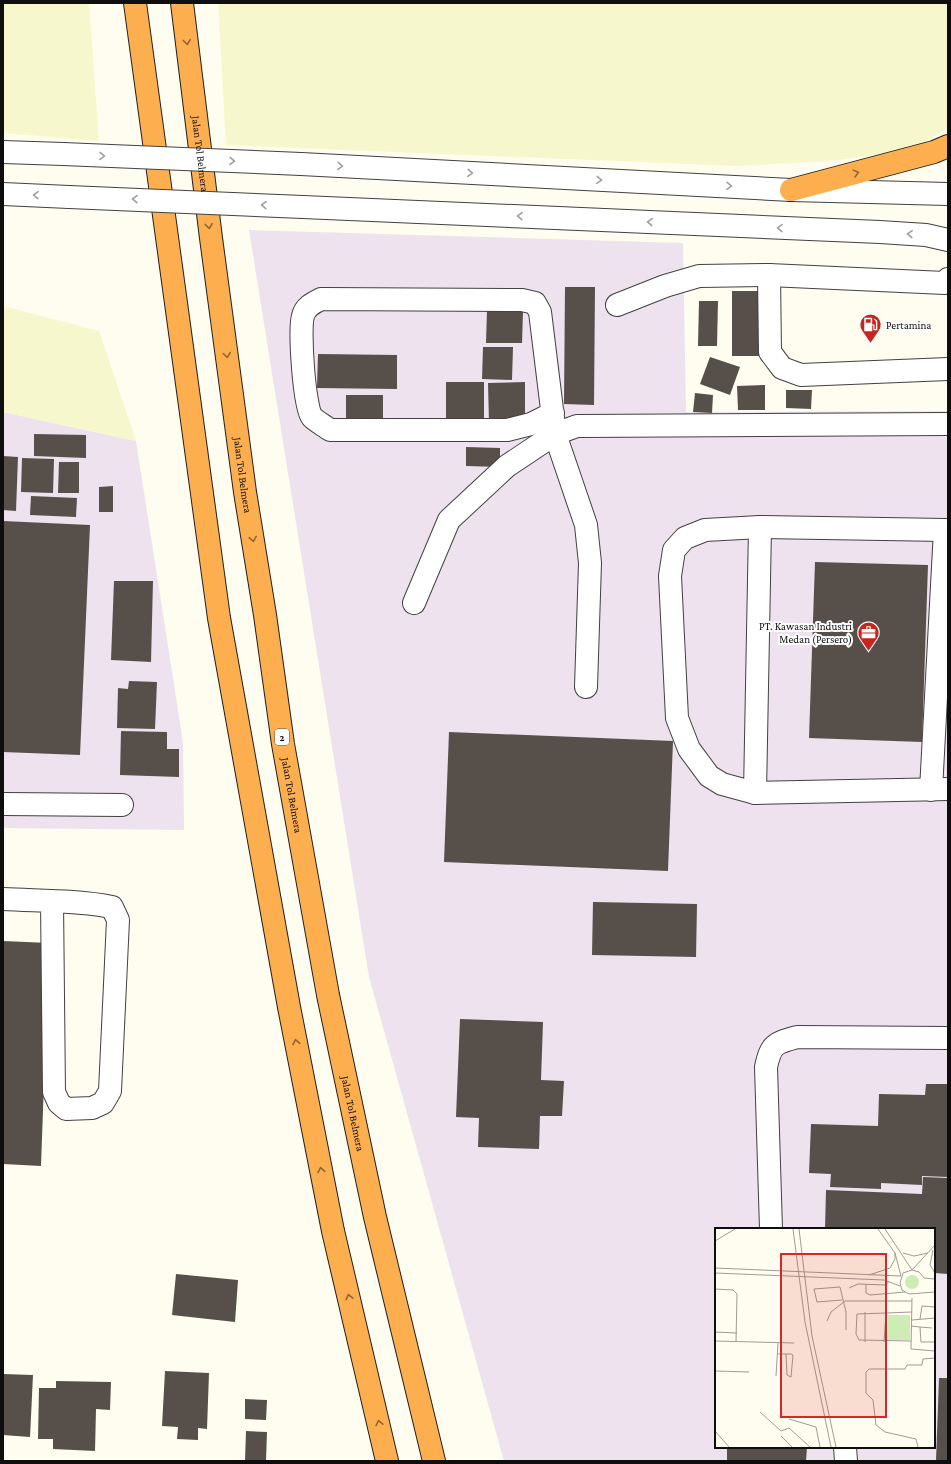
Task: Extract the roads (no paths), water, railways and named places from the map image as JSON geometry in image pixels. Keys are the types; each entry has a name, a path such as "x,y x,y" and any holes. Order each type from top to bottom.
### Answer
{"highway":[{"path":"135,3 219,618 289,1007 330,1216 388,1461"},
{"name":"Jalan Tol Belmera","path":"182,3 244,484 265,615 283,744 335,1026 376,1217 434,1461"},
{"path":"791,190 934,152 948,146"}],"street":[{"path":"3,152 301,164 791,190 948,194"},
{"path":"3,194 880,232 926,235 948,240"},
{"path":"617,305 665,286 699,276 769,275 945,283 948,279"},
{"path":"769,275 770,352 782,368 801,374 948,370"},
{"path":"586,687 590,563 586,526 554,424 540,312 535,303 522,300 320,299 309,305 303,315 301,329 306,399 312,416 330,430 507,430 532,424 554,424 577,426 948,424"},
{"path":"414,603 449,520 554,424"},
{"path":"755,793 760,527"},
{"path":"760,527 946,530 940,790 755,793 722,784 709,776 689,749 677,718 670,576 674,550 685,538 705,530 760,527"},
{"path":"3,804 122,804"},
{"path":"3,899 52,901 95,903 112,907 118,920 110,1091 103,1103 92,1108 66,1109 59,1103 54,1092 52,901"},
{"path":"771,1228 766,1067 770,1050 781,1041 797,1037 948,1038"},
{"path":"845,1448 846,1461"}],"place":[{"name":"Pertamina","path":"870,344"},
{"name":"PT. Kawasan Industri Medan (Persero)","path":"868,652"}]}
